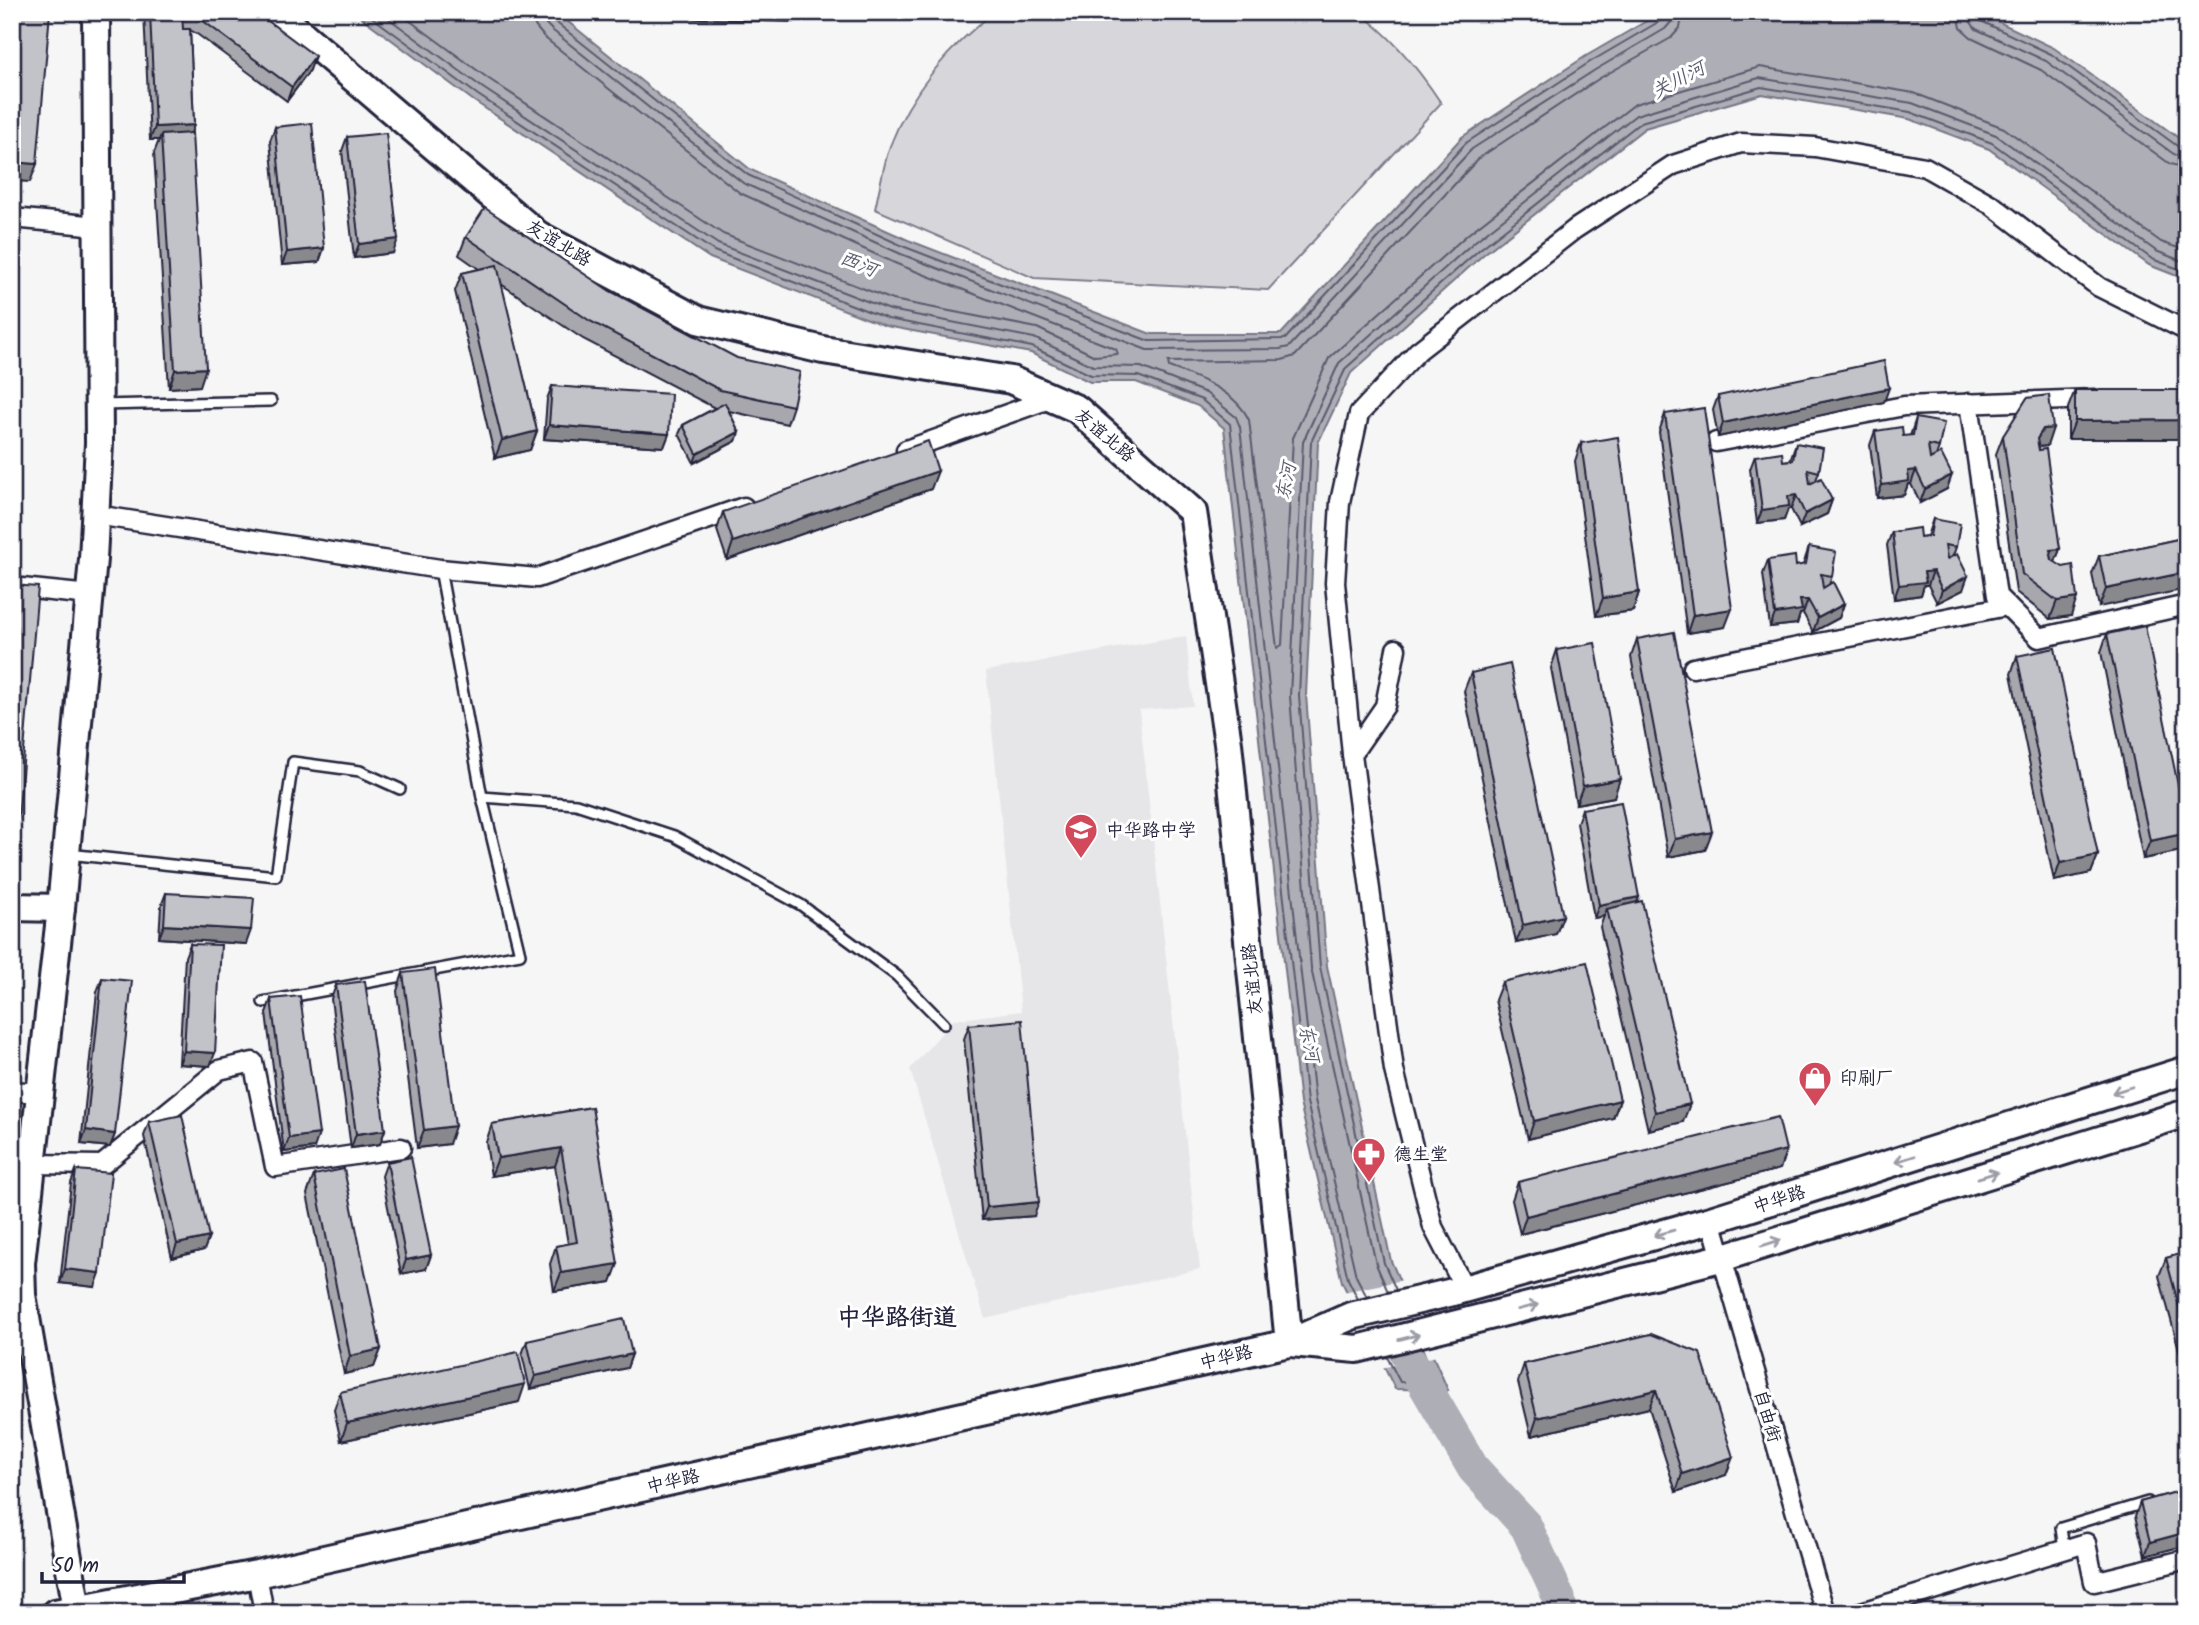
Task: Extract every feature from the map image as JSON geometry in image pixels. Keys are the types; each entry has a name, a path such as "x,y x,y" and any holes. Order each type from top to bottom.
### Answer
{"street":[{"path":"66,1611 22,1295 21,1263 61,908 96,515 99,405 96,12"},
{"name":"友谊北路","path":"276,12 538,234 698,320 823,349 1011,380 1077,409 1193,512 1228,743 1289,1343"},
{"path":"1459,1291 1433,1227 1394,1070 1352,754 1335,583 1340,502 1359,414 1418,351 1575,229 1673,165 1741,143 1815,147 1926,167 1992,205 2099,287 2187,331"},
{"path":"12,218 98,226"},
{"path":"884,457 1052,398"},
{"path":"1716,442 1904,406 2105,398"},
{"path":"1969,403 1997,596 2039,638 2187,605"},
{"path":"96,515 440,569 537,578 755,503"},
{"path":"12,587 90,595"},
{"path":"1693,668 2007,606"},
{"path":"1352,754 1385,706 1396,649"},
{"path":"12,907 61,908"},
{"path":"32,1164 102,1165 219,1070 253,1062 275,1167 401,1148"},
{"name":"中华路","path":"66,1611 257,1574 1289,1343 1351,1316 1459,1291 1712,1220 2187,1070"},
{"path":"12,1091 40,1093"},
{"name":"中华路","path":"1289,1343 1357,1349 1721,1258 2187,1114"},
{"name":"自由街","path":"1712,1220 1825,1613"},
{"path":"1858,1613 2085,1543 2094,1582 2187,1559"},
{"path":"257,1574 264,1613"}],"lane":[{"path":"99,405 271,401"},
{"path":"263,1002 520,954 482,797 440,569"},
{"path":"66,854 276,876 292,762 360,771 400,789"},
{"path":"482,797 576,804 674,836 801,905 897,976 944,1024"},
{"path":"2064,1549 2060,1528 2161,1498"}],"shaded area":[{"path":"995,12 1358,12 1404,53 1441,103 1268,290 1034,278 875,209 890,146 909,107 947,55"},
{"name":"中华路中学","path":"1186,636 1193,706 1139,710 1200,1269 985,1319 910,1069 953,1020 1021,1011 986,671"}],"water":[{"path":"354,12 556,12 751,170 908,240 1151,334 1281,334 1462,137 1586,56 1662,12 1978,12 2054,48 2187,144 2187,280 2149,265 1989,149 1909,119 1762,94 1645,128 1484,254 1351,373 1318,443 1306,695 1327,966 1391,1261 1448,1390 1395,1389 1342,1282 1300,1103 1224,428 1198,406 1136,382 1090,382 1031,353 886,326 710,258 474,101"}],"pier":[{"path":"1403,1280 1437,1356 1381,1368 1343,1292"}],"building":[{"path":"12,12 50,12 37,164 12,162"},
{"path":"150,12 182,12 183,29 190,29 194,125 155,127"},
{"path":"188,12 256,12 315,56 292,87"},
{"path":"312,123 324,248 287,252 275,127"},
{"path":"192,133 206,368 175,370 161,135"},
{"path":"386,133 398,239 359,244 347,137"},
{"path":"485,208 610,291 737,358 800,372 793,406 720,390 590,321 466,237"},
{"path":"497,265 537,431 502,440 462,273"},
{"path":"1884,361 1889,388 1723,423 1718,396"},
{"path":"552,386 671,394 669,434 549,425"},
{"path":"2075,390 2187,390 2187,420 2075,421"},
{"path":"2049,395 2053,428 2043,429 2037,439 2039,450 2046,449 2060,549 2050,550 2052,560 2063,567 2073,565 2077,598 2057,601 2022,574 2003,436 2027,398"},
{"path":"725,403 739,432 697,454 683,425"},
{"path":"1704,408 1732,609 1693,615 1665,414"},
{"path":"1916,418 1944,423 1939,447 1928,445 1930,459 1941,453 1952,475 1925,489 1916,470 1908,471 1909,481 1882,485 1875,431 1902,427 1903,436 1913,435"},
{"path":"1618,437 1639,592 1603,598 1581,443"},
{"path":"928,441 938,471 733,542 723,512"},
{"path":"1796,443 1823,448 1819,472 1808,469 1810,484 1821,478 1832,500 1805,514 1796,495 1788,496 1789,506 1762,510 1755,456 1782,452 1783,461 1793,460"},
{"path":"1933,519 1960,524 1956,547 1945,545 1947,559 1957,554 1968,576 1942,590 1933,571 1924,572 1926,582 1899,585 1892,532 1919,528 1920,537 1930,536"},
{"path":"2187,537 2187,572 2106,589 2099,556"},
{"path":"1809,547 1836,552 1832,576 1821,574 1823,588 1833,582 1844,604 1818,618 1808,600 1800,600 1802,610 1775,614 1768,560 1795,556 1796,566 1806,564"},
{"path":"12,585 38,587 14,868 12,868"},
{"path":"2145,626 2187,829 2187,833 2150,841 2107,634"},
{"path":"1674,632 1712,832 1675,839 1637,639"},
{"path":"1595,643 1620,779 1583,786 1557,650"},
{"path":"2055,648 2098,855 2060,863 2017,656"},
{"path":"1510,664 1563,916 1523,925 1471,673"},
{"path":"1621,802 1639,897 1599,905 1582,809"},
{"path":"166,893 254,898 251,930 164,925"},
{"path":"1642,901 1690,1104 1655,1112 1607,909"},
{"path":"190,944 221,945 215,1053 184,1051"},
{"path":"1587,962 1620,1100 1534,1121 1502,982"},
{"path":"435,969 455,1126 424,1130 403,973"},
{"path":"102,978 132,981 115,1134 86,1130"},
{"path":"365,981 385,1130 356,1134 336,985"},
{"path":"300,996 319,1134 289,1138 271,999"},
{"path":"1022,1020 1039,1202 987,1207 969,1025"},
{"path":"592,1107 618,1264 561,1273 556,1246 577,1242 561,1148 498,1158 492,1124"},
{"path":"182,1115 209,1237 177,1244 149,1122"},
{"path":"1778,1117 1786,1150 1526,1216 1518,1182"},
{"path":"411,1157 431,1255 406,1260 387,1162"},
{"path":"344,1169 381,1349 350,1356 314,1175"},
{"path":"76,1170 111,1173 100,1273 65,1269"},
{"path":"2187,1252 2187,1336 2166,1258"},
{"path":"624,1319 632,1354 535,1376 527,1341"},
{"path":"1651,1334 1700,1353 1733,1457 1682,1474 1656,1390 1537,1418 1524,1364"},
{"path":"518,1352 525,1384 347,1423 340,1392"},
{"path":"2187,1489 2187,1532 2150,1542 2140,1502"}],"waterway":[{"name":"东河","path":"1404,1350 1473,1468 1526,1526 1559,1598 1561,1613"}],"place":[{"name":"中华路中学","path":"1081,860"},
{"name":"印刷厂","path":"1815,1108"},
{"name":"德生堂","path":"1369,1184"}],"district":[{"name":"中华路街道","path":"897,1317"}],"water label":[{"name":"关川河","path":"1678,79"},
{"name":"西河","path":"859,263"}]}
